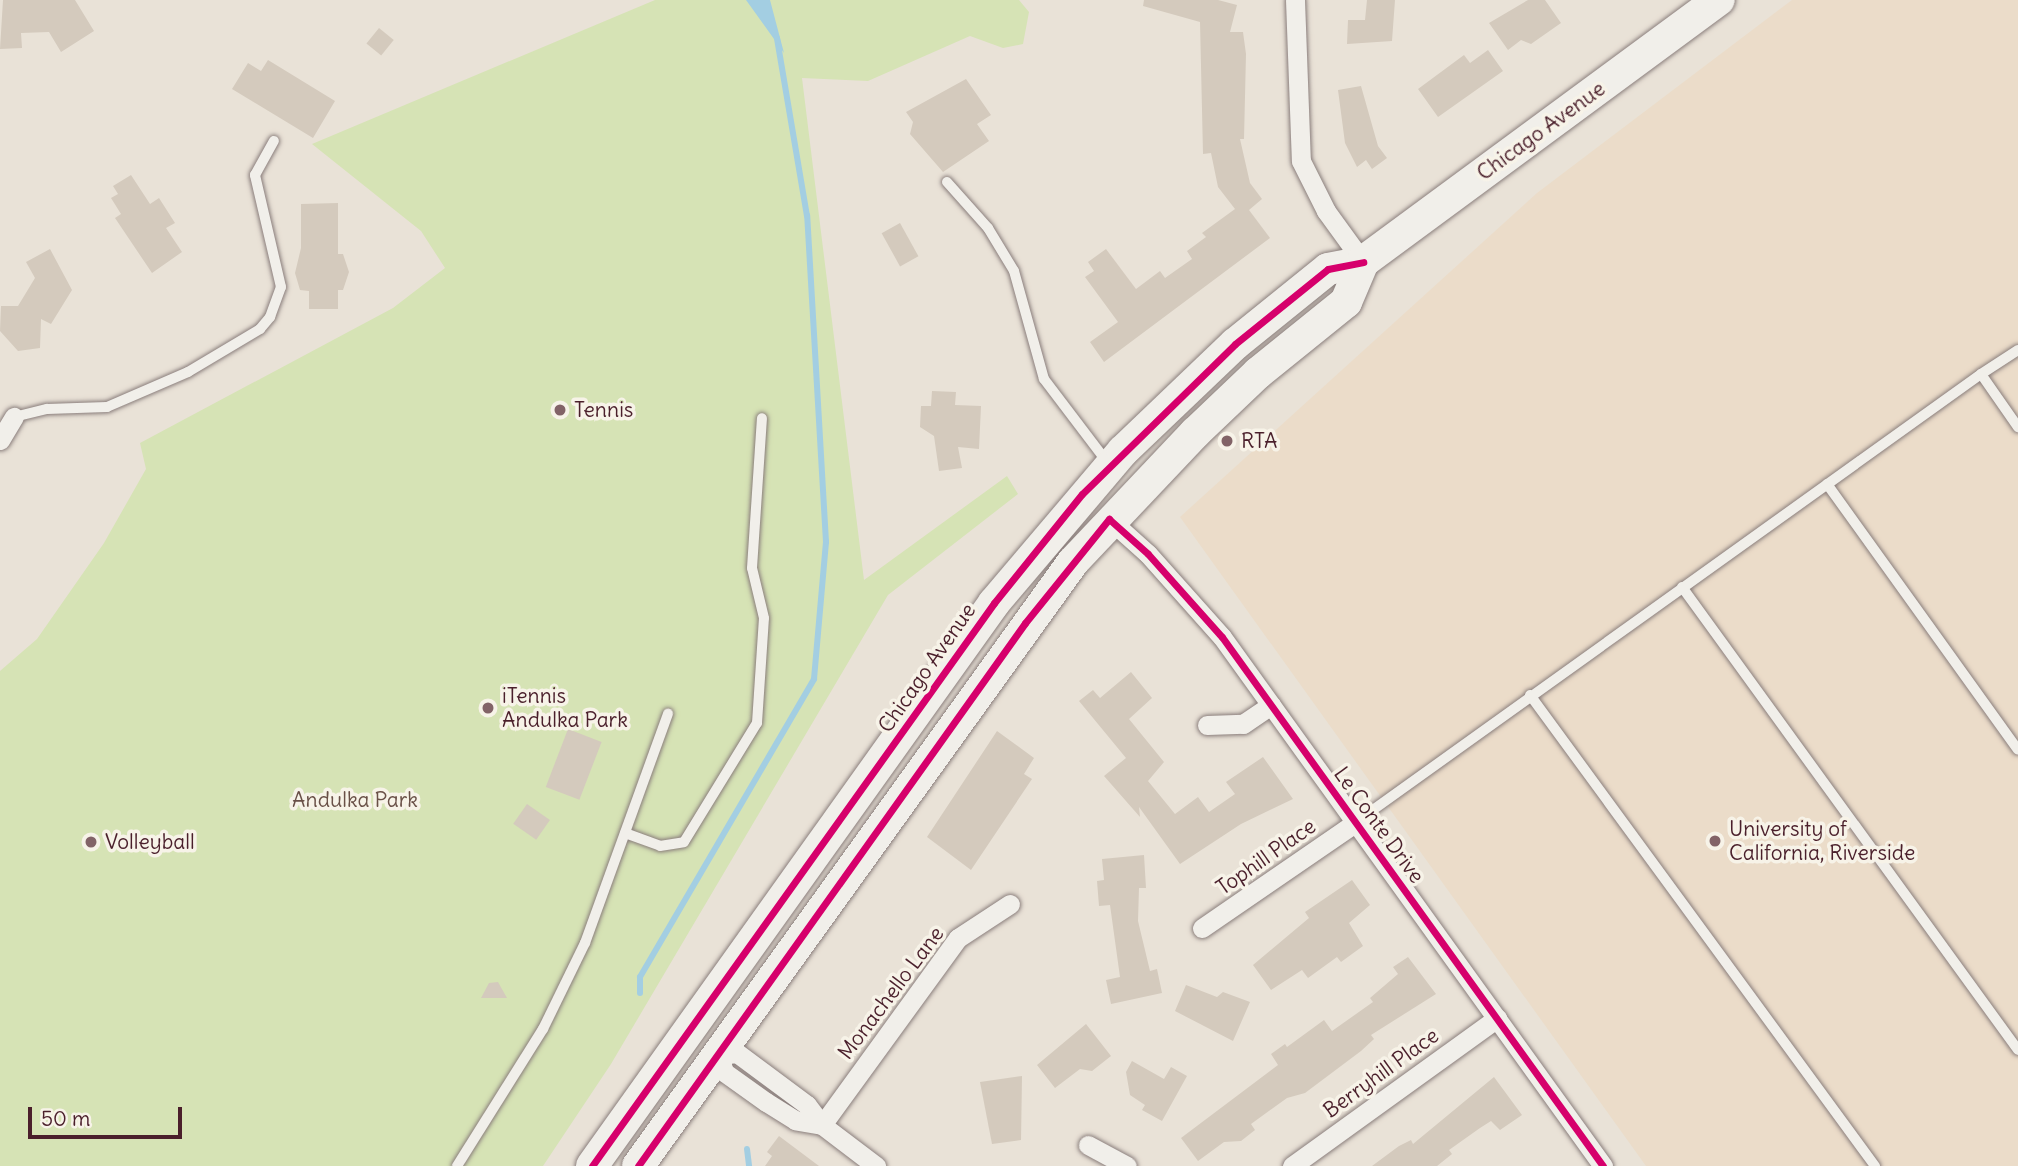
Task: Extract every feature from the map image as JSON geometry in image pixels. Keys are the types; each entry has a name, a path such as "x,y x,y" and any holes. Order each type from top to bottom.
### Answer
{"main road":[{"name":"Chicago Avenue","path":"592,1166 1043,539 1110,465 1195,382 1328,269 1363,262 1719,0"},
{"path":"638,1166 1025,623 1109,519 1258,373 1346,302 1363,262"},
{"path":"1109,519 1104,502 1111,485 1192,403 1195,382"},
{"path":"1043,539 1109,519"}],"street":[{"path":"1295,0 1301,161 1326,211 1363,262"},
{"path":"0,440 14,417"},
{"name":"Le Conte Drive","path":"1109,519 1186,594 1271,705 1603,1166"},
{"path":"1207,725 1243,724 1271,705"},
{"name":"Tophill Place","path":"1202,929 1356,822"},
{"name":"Monachello Lane","path":"822,1125 958,938 1010,904"},
{"name":"Berryhill Place","path":"1292,1166 1497,1018"},
{"path":"719,1055 724,1072 766,1102 795,1120 822,1125 876,1166"},
{"path":"1088,1145 1127,1166"}],"lane":[{"path":"14,417 47,409 107,407 188,372 260,329 270,317 281,286 255,175 274,141"},
{"path":"947,182 988,228 1014,271 1044,379 1110,465"},
{"path":"1356,822 1530,695 2018,350"},
{"path":"1981,374 2018,427"},
{"path":"625,833 660,846 684,842 757,723 764,618 752,568 762,418"},
{"path":"1827,484 2018,750"},
{"path":"1682,587 2018,1050"},
{"path":"1530,695 1875,1166"},
{"path":"457,1166 543,1029 585,943 668,714"}],"shaded area":[{"name":"University of California, Riverside","path":"1792,0 2018,0 2018,1166 1646,1166 1180,517 1537,193"}],"green space":[{"name":"Andulka Park","path":"655,0 1019,0 1029,12 1023,44 1003,48 970,36 868,81 802,78 864,580 1007,476 1018,494 888,595 611,1064 543,1166 0,1166 0,671 37,639 104,543 146,469 140,443 393,308 445,268 421,231 312,144"}],"water":[{"path":"746,0 770,0 784,53 764,25"}],"building":[{"path":"3,0 75,0 94,31 61,52 49,32 21,33 22,48 0,49"},
{"path":"1144,0 1218,0 1237,5 1230,32 1243,32 1246,54 1244,139 1240,139 1250,183 1262,199 1249,210 1270,238 1104,362 1090,342 1118,322 1085,277 1094,271 1088,262 1106,249 1136,289 1160,271 1165,278 1192,259 1187,251 1206,237 1202,233 1235,209 1218,187 1211,153 1203,154 1200,22 1143,6"},
{"path":"1367,0 1395,0 1392,41 1347,44 1348,20 1365,20"},
{"path":"1528,0 1545,0 1561,23 1531,44 1521,40 1508,50 1489,23"},
{"path":"379,28 394,40 381,56 366,44"},
{"path":"1488,50 1503,71 1438,117 1418,89 1464,55 1470,63"},
{"path":"268,60 335,101 313,138 232,89 248,63 261,71"},
{"path":"966,79 991,115 977,124 989,141 943,172 910,134 913,122 906,112"},
{"path":"1361,86 1378,146 1387,158 1372,169 1366,160 1357,167 1345,143 1338,90"},
{"path":"131,175 150,204 159,198 175,223 166,228 182,252 152,273 115,218 121,214 111,198 118,194 113,186"},
{"path":"338,203 338,254 343,254 349,272 343,290 338,290 338,309 309,309 309,291 300,290 295,273 301,248 301,204"},
{"path":"900,223 918,256 900,266 882,233"},
{"path":"50,249 72,290 51,324 41,319 40,348 18,351 0,331 1,306 18,306 35,278 26,262"},
{"path":"932,391 956,392 955,405 981,406 979,449 958,447 962,468 939,471 934,436 920,427 921,406 931,406"},
{"path":"1131,672 1152,698 1129,719 1164,762 1148,781 1175,814 1198,797 1209,812 1235,794 1226,782 1263,757 1293,799 1241,824 1180,864 1139,807 1140,817 1104,776 1126,758 1079,701 1093,690 1100,698"},
{"path":"568,729 602,742 579,800 546,787"},
{"path":"997,731 1034,758 1024,774 1032,779 971,870 927,837"},
{"path":"527,804 550,820 536,840 513,824"},
{"path":"1144,855 1146,888 1139,888 1138,921 1150,971 1157,969 1162,993 1111,1004 1106,980 1120,977 1110,905 1099,906 1097,881 1104,880 1102,859"},
{"path":"1352,880 1370,905 1349,923 1363,946 1341,962 1337,957 1308,978 1302,970 1271,990 1253,965 1309,918 1305,912"},
{"path":"1408,957 1436,994 1371,1035 1374,1039 1361,1051 1305,1093 1287,1098 1251,1124 1255,1130 1241,1141 1224,1142 1198,1161 1181,1138 1278,1065 1271,1054 1285,1044 1287,1047 1324,1020 1332,1031 1373,1002 1370,998 1398,974 1393,967"},
{"path":"498,982 507,998 481,998 489,983"},
{"path":"1186,985 1217,997 1223,992 1250,1002 1233,1041 1175,1011"},
{"path":"1086,1024 1111,1056 1092,1071 1080,1069 1055,1088 1037,1065"},
{"path":"1132,1061 1164,1079 1171,1067 1187,1076 1162,1121 1142,1110 1145,1105 1130,1095 1126,1072"},
{"path":"1022,1076 1021,1140 992,1144 980,1082"},
{"path":"1494,1077 1522,1115 1500,1130 1491,1121 1449,1150 1452,1154 1437,1166 1372,1166 1399,1146 1411,1140 1413,1144"},
{"path":"779,1136 819,1166 765,1166 772,1156 767,1152"}],"waterway":[{"path":"640,993 640,977 814,679 826,542 807,216 777,38"},
{"path":"747,1149 749,1166"}],"cycle path":[{"path":"592,1166 994,603 1082,494 1235,344 1328,269 1363,262"},
{"path":"638,1166 1025,623 1109,519 1148,554 1222,637 1603,1166"}],"place":[{"name":"Tennis","path":"560,410"},
{"name":"RTA","path":"1227,441"},
{"name":"iTennis Andulka Park","path":"488,708"},
{"name":"University of California, Riverside","path":"1715,841"},
{"name":"Volleyball","path":"91,842"}]}
